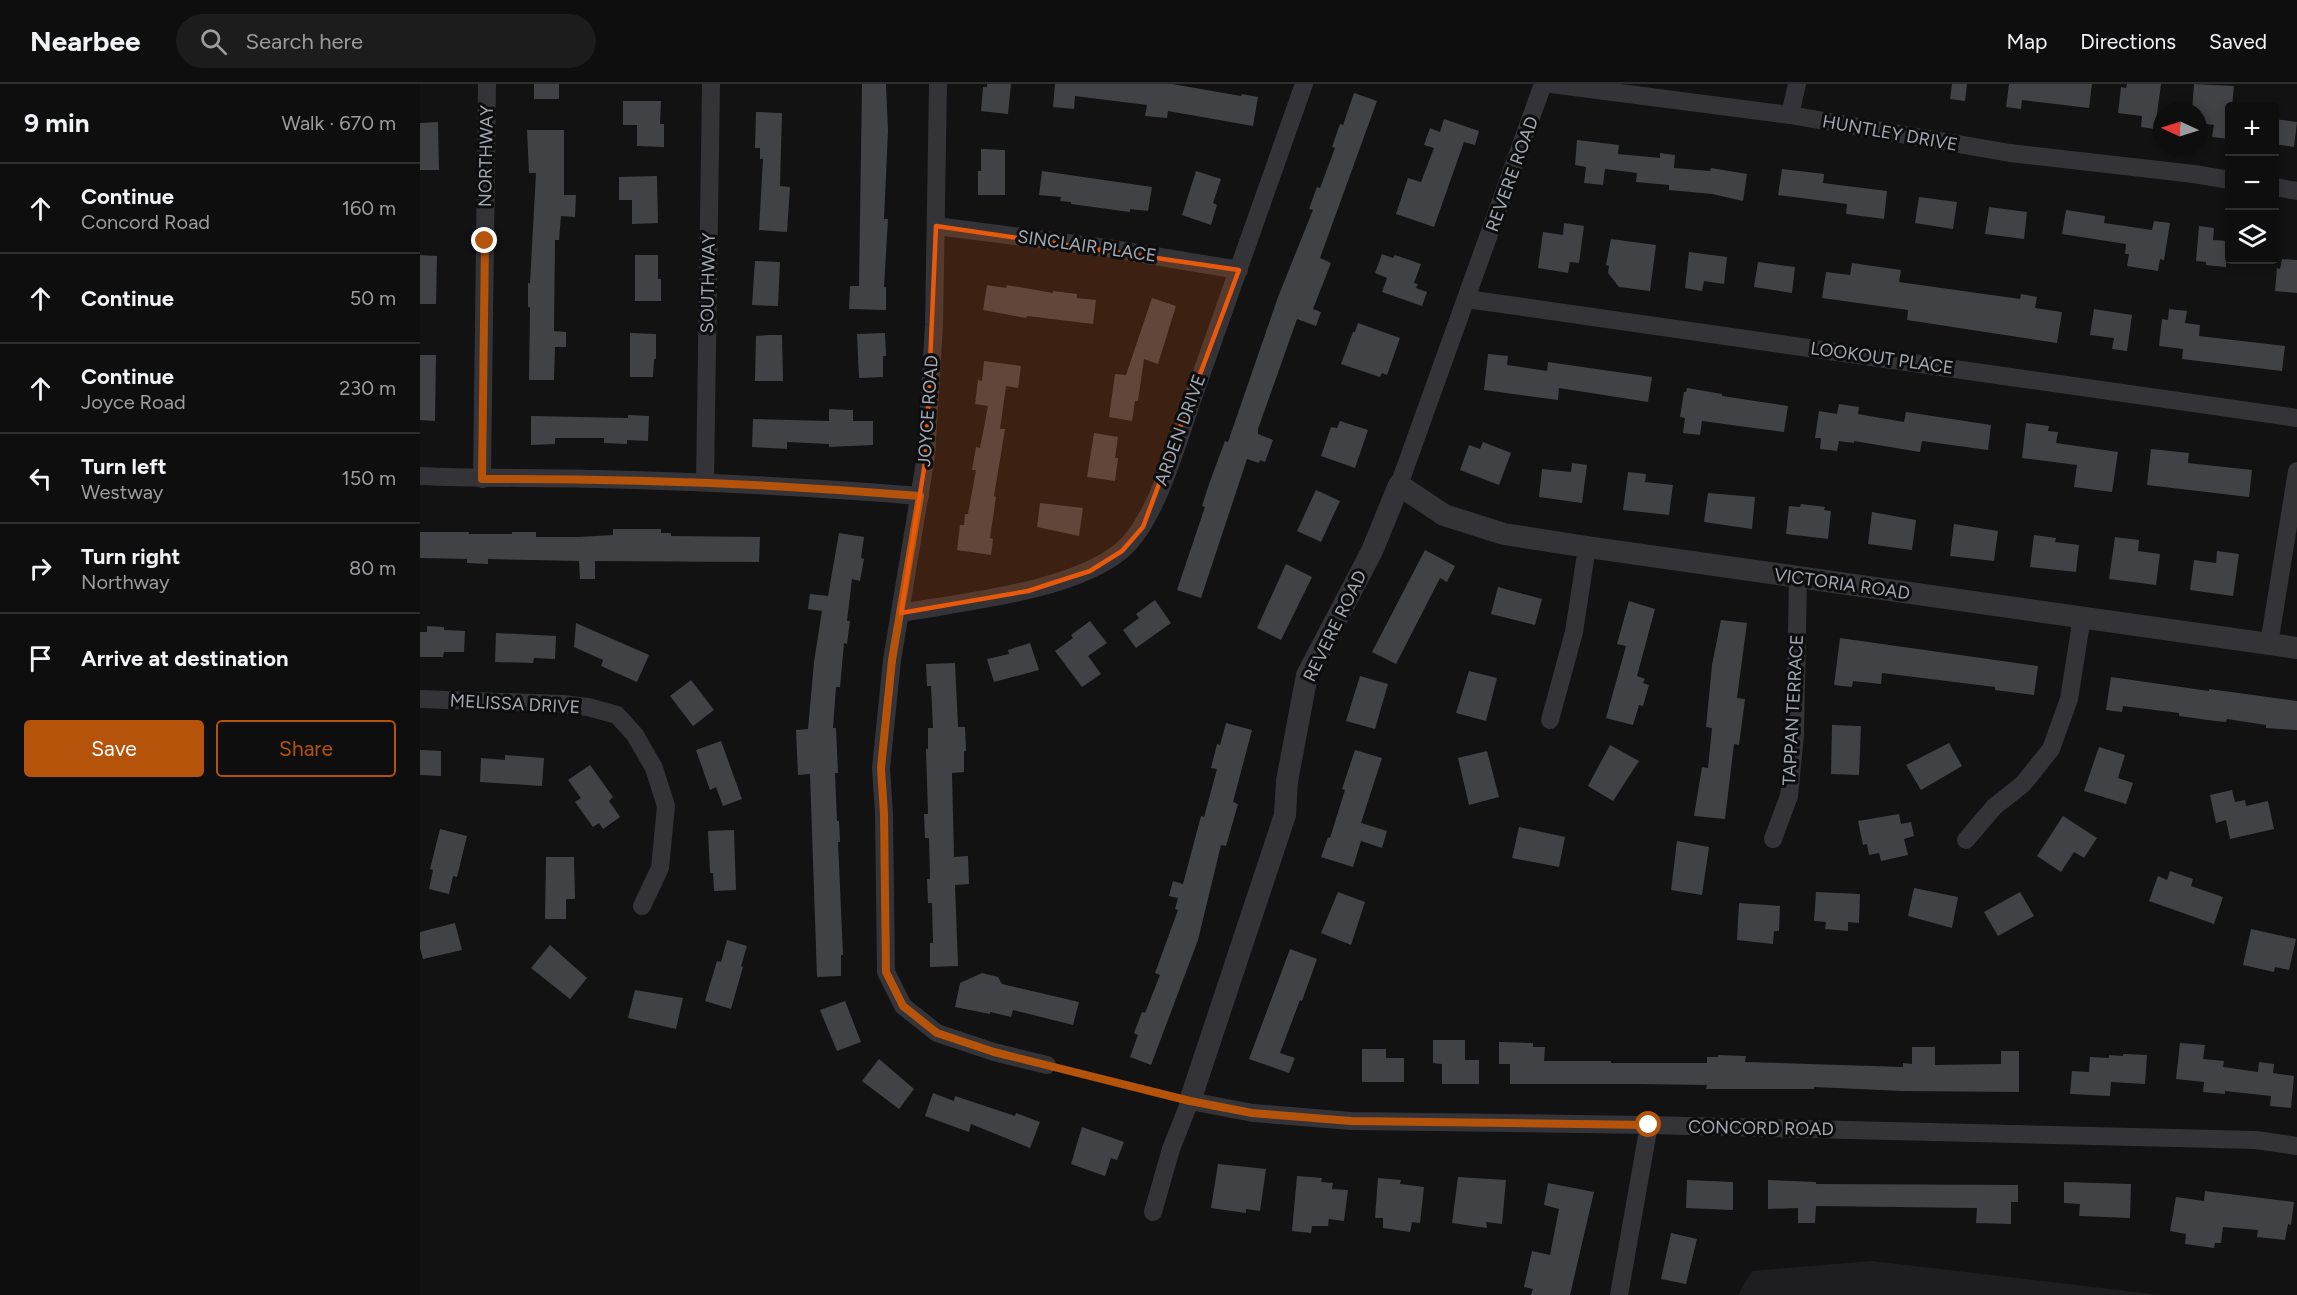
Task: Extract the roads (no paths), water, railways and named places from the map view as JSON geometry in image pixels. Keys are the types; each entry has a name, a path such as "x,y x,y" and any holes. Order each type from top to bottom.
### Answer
{"street":[{"name":"NORTHWAY","path":"482,479 487,84"},
{"name":"SOUTHWAY","path":"705,482 711,84"},
{"name":"JOYCE ROAD","path":"938,84 934,325 926,456 892,660 881,768 884,814 886,972 903,1006 937,1033 994,1052 1047,1065"},
{"name":"ARDEN DRIVE","path":"901,613 1028,591 1090,571 1122,551 1143,527 1163,480 1304,84"},
{"name":"REVERE ROAD","path":"1153,1212 1171,1149 1190,1101 1285,815 1287,781 1307,675 1372,551 1399,485 1544,84"},
{"name":"HUNTLEY DRIVE","path":"1551,84 1790,115 2010,153 2225,179"},
{"path":"1790,115 1797,84"},
{"path":"2279,188 2297,191"},
{"name":"SINCLAIR PLACE","path":"936,226 1107,248 1239,270"},
{"name":"LOOKOUT PLACE","path":"1467,299 2297,418"},
{"path":"2269,644 2297,471"},
{"path":"420,476 786,485 920,496"},
{"name":"VICTORIA ROAD","path":"1399,485 1444,515 1504,534 2297,648"},
{"path":"1550,720 1574,633 1587,547"},
{"name":"TAPPAN TERRACE","path":"1773,839 1789,796 1794,745 1798,577"},
{"path":"1966,840 1994,807 2023,784 2051,749 2069,699 2082,617"},
{"name":"MELISSA DRIVE","path":"420,699 563,704 588,707 617,715 635,735 654,768 666,806 660,868 642,906"},
{"name":"CONCORD ROAD","path":"1190,1101 1252,1113 1351,1121 1649,1125 2256,1140 2297,1146"},
{"path":"1619,1295 1649,1125"}]}
